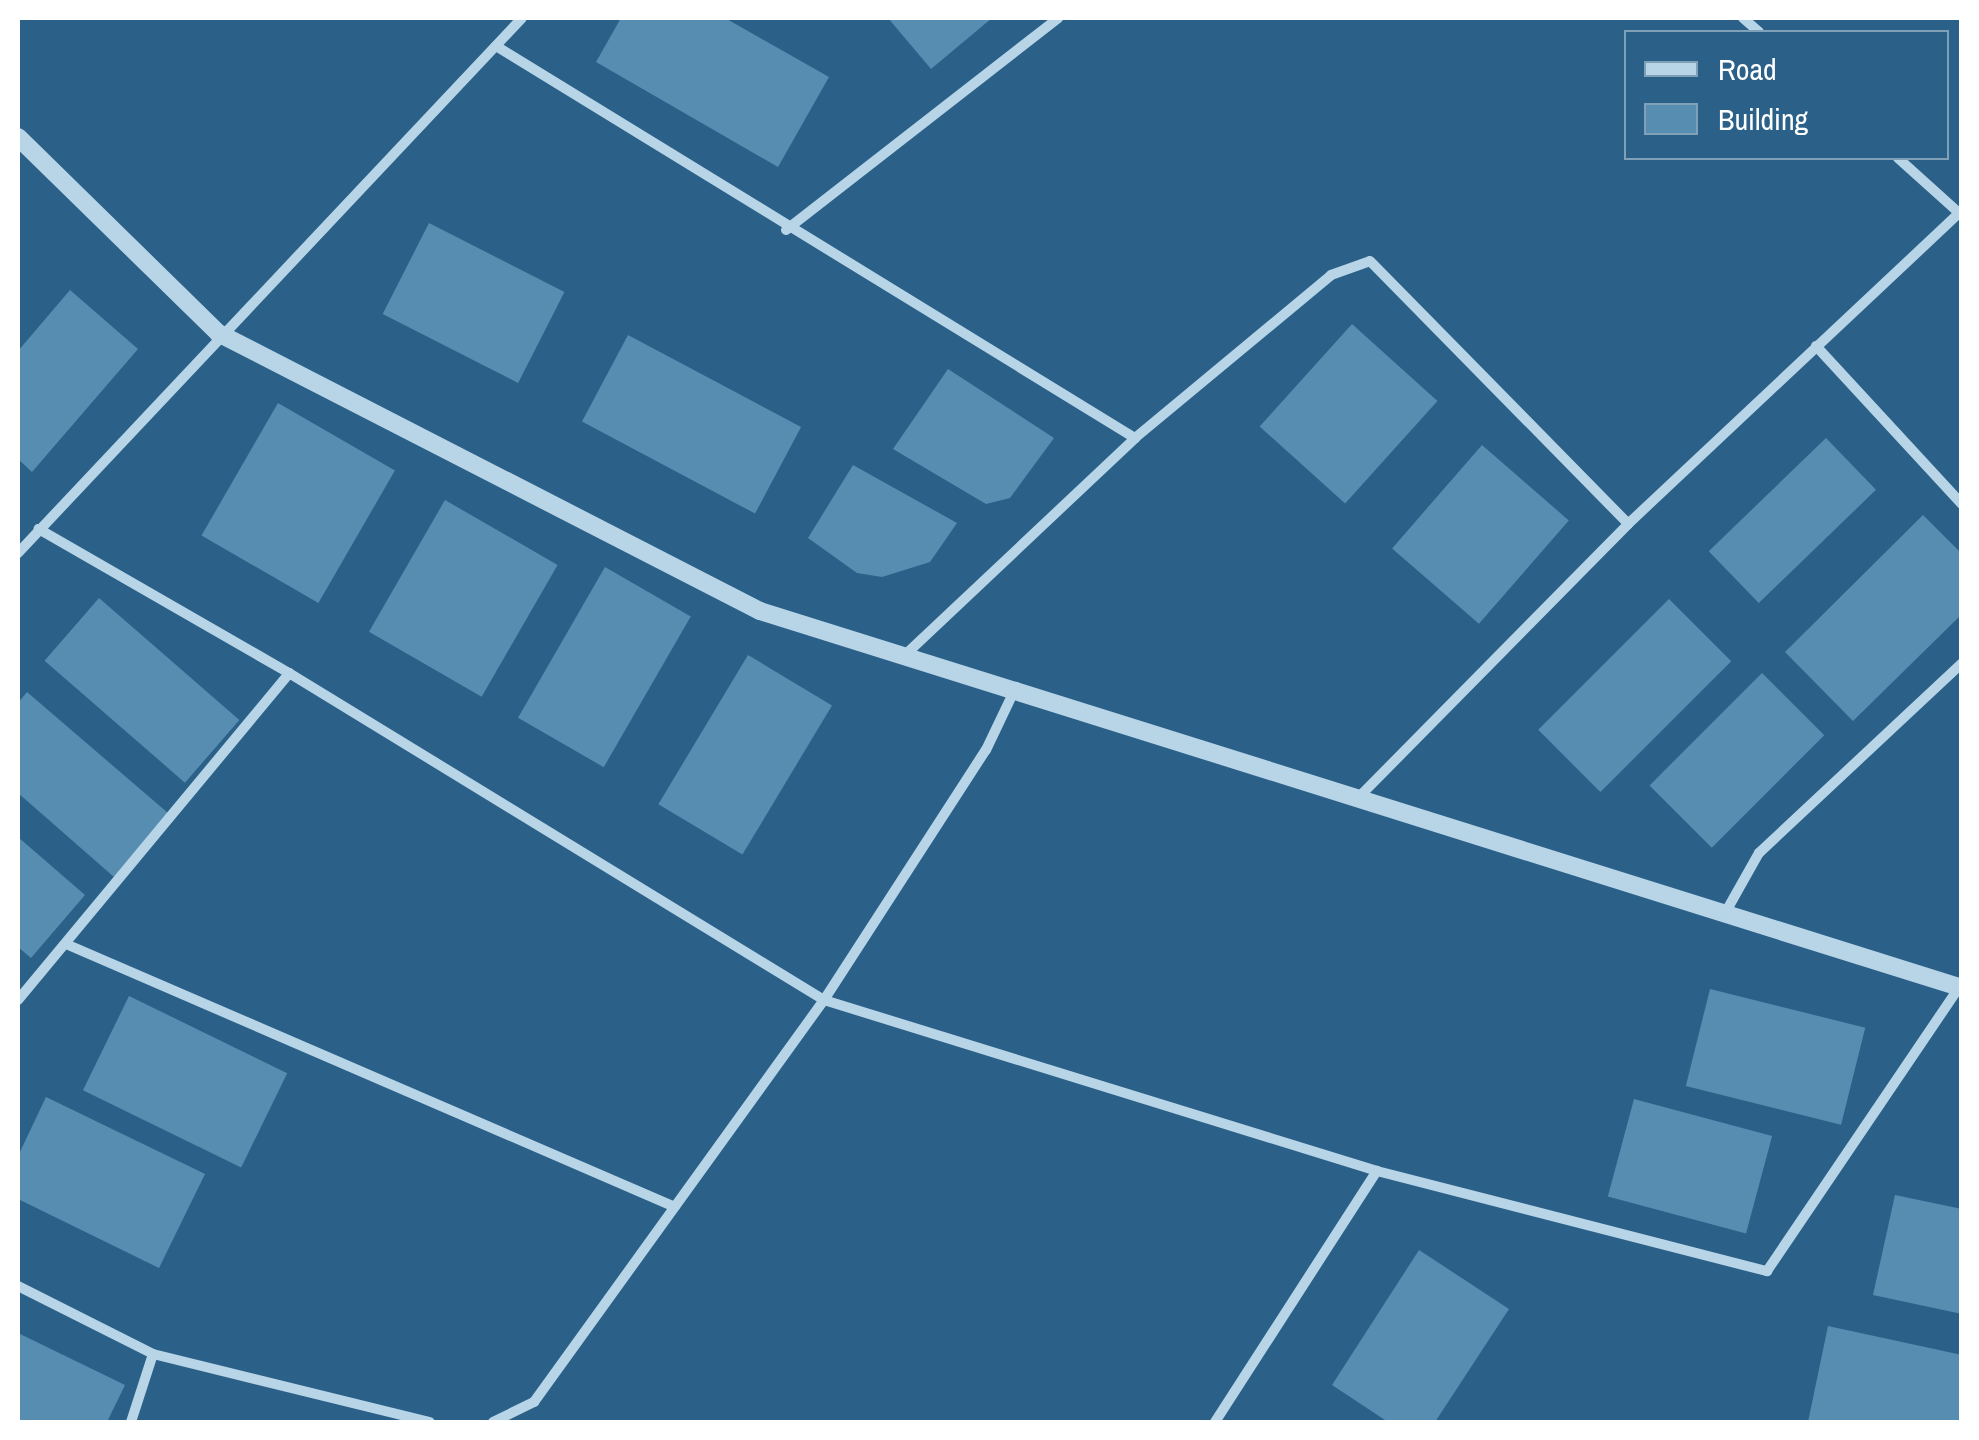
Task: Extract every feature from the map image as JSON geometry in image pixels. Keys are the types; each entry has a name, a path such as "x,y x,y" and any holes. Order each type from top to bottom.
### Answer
{"street":[{"path":"18,553 218,333 522,18"},
{"path":"786,230 1058,18"},
{"path":"496,46 786,230 1135,438"},
{"path":"18,138 218,333 708,587 816,633 1016,686 1355,802 1960,988 1768,1270 1377,1171 824,1000 289,673 39,529"},
{"path":"1355,802 1628,524 1960,211 1900,160"},
{"path":"906,655 1135,438 1331,275 1370,261 1628,524"},
{"path":"1816,346 1962,504"},
{"path":"1724,916 1759,853 1962,663"},
{"path":"18,1000 289,673"},
{"path":"493,1422 534,1402 824,1000 986,750 1016,686"},
{"path":"66,944 674,1207"},
{"path":"1215,1422 1377,1171"},
{"path":"18,1286 152,1354 430,1422"},
{"path":"131,1422 152,1354"}],"building":[{"path":"621,18 725,18 829,77 778,167 596,62"},
{"path":"888,18 992,18 931,69"},
{"path":"429,223 564,292 518,383 383,314"},
{"path":"70,290 138,349 32,472 18,459 18,351"},
{"path":"1352,324 1437,401 1345,504 1260,427"},
{"path":"628,335 801,427 755,514 582,422"},
{"path":"948,369 1054,438 1010,498 986,504 893,449"},
{"path":"278,403 395,470 318,603 202,536"},
{"path":"1826,438 1876,490 1759,603 1709,551"},
{"path":"1482,445 1569,520 1479,624 1392,548"},
{"path":"853,465 957,523 930,562 882,577 857,573 808,538"},
{"path":"445,500 558,565 482,697 369,632"},
{"path":"1923,515 1962,554 1962,614 1853,721 1785,652"},
{"path":"605,567 691,616 604,767 518,718"},
{"path":"99,598 239,720 185,783 45,661"},
{"path":"1669,599 1731,661 1600,792 1538,730"},
{"path":"748,655 832,705 742,855 658,804"},
{"path":"1762,673 1824,735 1712,848 1650,785"},
{"path":"27,692 168,813 114,877 18,793 18,703"},
{"path":"18,837 85,895 31,958 18,947"},
{"path":"1710,989 1865,1028 1841,1125 1686,1086"},
{"path":"129,996 287,1073 241,1168 83,1090"},
{"path":"46,1097 205,1174 159,1268 18,1199 18,1156"},
{"path":"1634,1099 1772,1136 1746,1234 1608,1197"},
{"path":"1895,1195 1962,1209 1962,1314 1873,1295"},
{"path":"1419,1250 1509,1309 1435,1422 1388,1422 1332,1385"},
{"path":"1828,1326 1962,1355 1962,1422 1808,1422"},
{"path":"18,1333 125,1385 107,1422 18,1422"}]}
